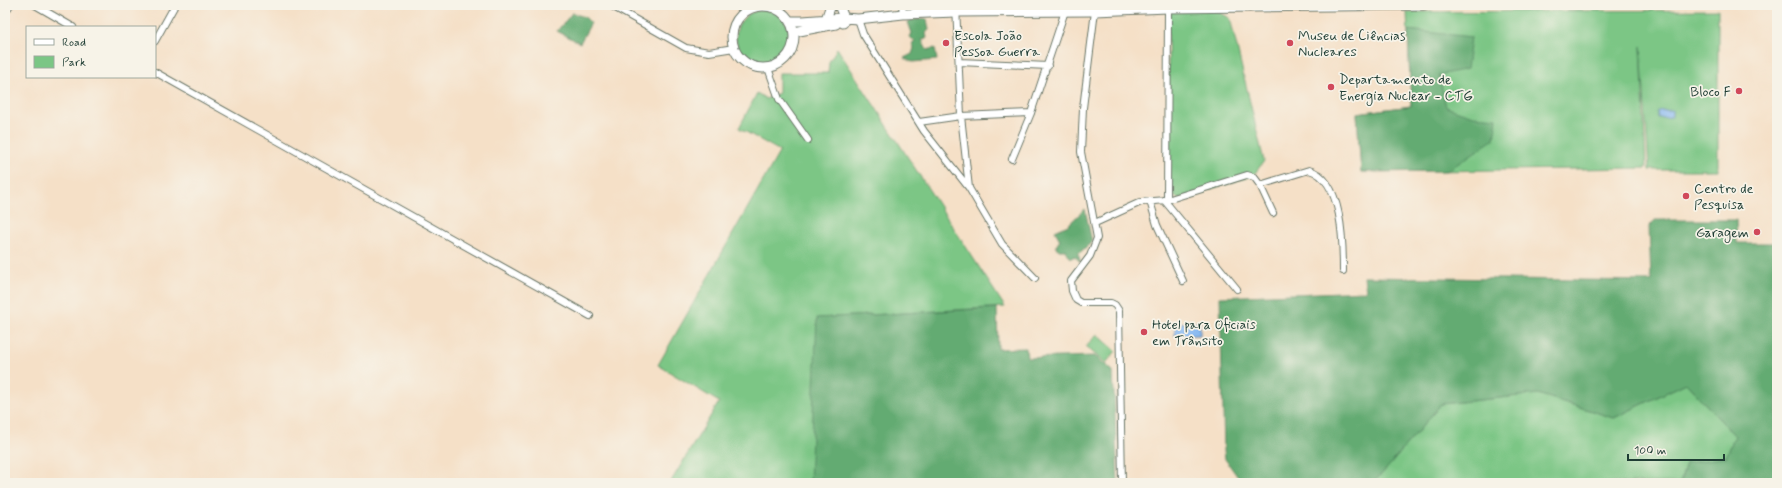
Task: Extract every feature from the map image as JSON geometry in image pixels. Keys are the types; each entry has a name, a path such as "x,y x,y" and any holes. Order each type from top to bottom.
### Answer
{"main road":[{"path":"826,19 831,5"},
{"path":"839,5 844,20"},
{"path":"790,21 826,19 854,21 902,10 956,8 1065,8 1096,11 1130,8 1424,5"},
{"path":"758,6 776,9 790,21 794,32 794,44 789,55 780,64 768,68 756,68 745,63 734,48 732,36 735,24 742,14 758,6"},
{"path":"794,32 844,20"}],"street":[{"path":"5,13 10,5"},
{"path":"35,5 71,26"},
{"path":"156,39 175,5"},
{"path":"615,6 686,48 709,52 734,48"},
{"path":"956,8 961,116 969,188"},
{"path":"1012,159 1048,66 1065,8"},
{"path":"1168,8 1165,200 1237,289"},
{"path":"1096,11 1081,142 1082,164 1095,223 1096,244 1090,256 1073,277 1072,291 1076,300 1081,303 1112,303 1119,311 1122,483"},
{"path":"858,19 863,34 924,131 969,188 1002,244 1035,278"},
{"path":"959,62 1048,66"},
{"path":"768,68 779,99 808,140"},
{"path":"156,73 590,316"},
{"path":"919,122 961,116 1031,113"},
{"path":"1260,185 1302,171 1314,172 1321,177 1334,197 1339,215 1342,228 1343,271"},
{"path":"1095,223 1129,206 1150,201 1165,200 1247,175 1254,177 1260,185 1273,213"},
{"path":"1150,201 1157,225 1182,281"}],"green space":[{"path":"1168,8 1211,8 1230,18 1264,161 1253,176 1178,199 1169,192"},
{"path":"763,10 773,12 782,18 788,27 790,37 788,47 782,56 773,62 763,64 753,62 744,56 738,47 736,37 738,27 744,18 753,12"},
{"path":"1718,10 1718,170 1649,170 1641,46 1646,168 1361,172 1357,113 1411,106 1407,12"},
{"path":"572,13 585,17 591,23 580,43 557,31"},
{"path":"927,19 929,30 926,33 927,38 922,39 927,50 935,48 937,60 912,62 904,58 912,54 914,48 912,44 915,42 910,37 912,33 908,22 910,20"},
{"path":"1408,30 1471,37 1467,69 1439,75 1446,107 1473,116 1497,118 1494,139 1447,171 1361,172 1357,113 1411,106"},
{"path":"837,48 1005,307 819,318 812,483 670,483 719,402 658,365 780,151 739,128 757,93 766,99 779,93 779,73 828,73 829,62"},
{"path":"1085,209 1092,242 1078,254 1081,263 1075,256 1071,258 1067,254 1066,250 1059,250 1056,246 1060,240 1055,231 1068,225"},
{"path":"1655,220 1736,220 1737,243 1777,243 1777,483 1680,483 1686,463 1726,457 1735,436 1686,383 1614,418 1538,394 1441,404 1373,483 1242,483 1225,459 1220,297 1366,291 1364,277 1651,281 1649,226"},
{"path":"997,308 998,349 1026,348 1027,358 1095,356 1113,371 1118,483 810,483 817,318"},
{"path":"1097,334 1116,351 1106,363 1086,347"},
{"path":"1686,383 1735,436 1726,457 1686,463 1680,483 1373,483 1441,404 1538,394 1614,418"}],"water":[{"path":"1672,110 1672,117 1658,118 1657,111"},
{"path":"1200,322 1200,335 1175,336 1175,323"}],"place":[{"name":"Escola João Pessoa Guerra","path":"946,43"},
{"name":"Museu de Ciências Nucleares","path":"1290,43"},
{"name":"Departamento de Energia Nuclear - CTG","path":"1331,87"},
{"name":"Bloco F","path":"1739,91"},
{"name":"Centro de Pesquisa","path":"1686,196"},
{"name":"Garagem","path":"1757,232"},
{"name":"Hotel para Oficiais em Trânsito","path":"1144,332"}]}
